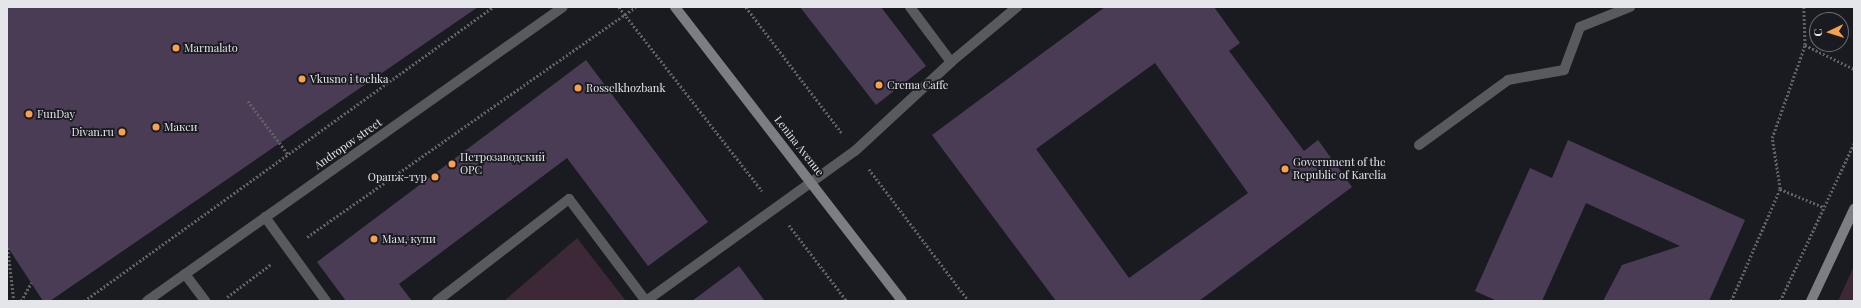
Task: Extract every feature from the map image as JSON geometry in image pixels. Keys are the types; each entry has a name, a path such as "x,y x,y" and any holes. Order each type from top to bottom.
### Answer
{"main road":[{"name":"Lenina Avenue","path":"675,7 812,182 902,301"},
{"path":"1811,301 1854,209"}],"street":[{"name":"Andropov street","path":"147,301 563,7"},
{"path":"910,7 951,62"},
{"path":"437,301 569,199 646,301 855,151 951,62 1017,7"},
{"path":"1419,145 1508,80 1564,70 1580,27 1630,7"},
{"path":"265,218 326,301"},
{"path":"185,274 205,301"}],"path":[{"path":"84,301 492,7"},
{"path":"620,7 847,301"},
{"path":"222,301 289,250 636,7"},
{"path":"1731,301 1780,189 1772,138 1805,46 1804,7"},
{"path":"1805,46 1854,69"},
{"path":"248,101 288,154"},
{"path":"1780,301 1854,143"},
{"path":"1780,189 1823,207"},
{"path":"8,248 14,301"},
{"path":"21,301 31,283"}],"shaded area":[{"path":"577,238 626,301 504,301"},
{"path":"1854,266 1854,301 1838,301"}],"building":[{"name":"Макси","path":"7,7 478,7 50,301 43,301 7,246"},
{"path":"800,7 881,7 926,66 876,105"},
{"name":"Government of the Republic of Karelia","path":"1105,7 1214,7 1240,43 1229,51 1304,151 1318,140 1352,187 1199,301 1056,301 932,135","holes":["1155,63 1248,193 1129,278 1036,149"]},
{"path":"586,60 708,222 648,266 567,158 399,284 412,301 346,301 317,262"},
{"path":"1568,140 1745,220 1709,301 1603,301 1622,265 1680,246 1586,203 1542,301 1497,301 1475,291 1530,168 1552,178"},
{"path":"739,266 765,301 692,301"}],"place":[{"name":"Marmalato","path":"176,48"},
{"name":"Vkusno i tochka","path":"302,79"},
{"name":"Crema Caffe","path":"879,85"},
{"name":"Rosselkhozbank","path":"578,88"},
{"name":"FunDay","path":"29,114"},
{"name":"Макси","path":"156,127"},
{"name":"Divan.ru","path":"122,132"},
{"name":"Петрозаводский ОРС","path":"452,164"},
{"name":"Government of the Republic of Karelia","path":"1285,169"},
{"name":"Оранж-тур","path":"435,177"},
{"name":"Мам, купи","path":"374,239"}]}
